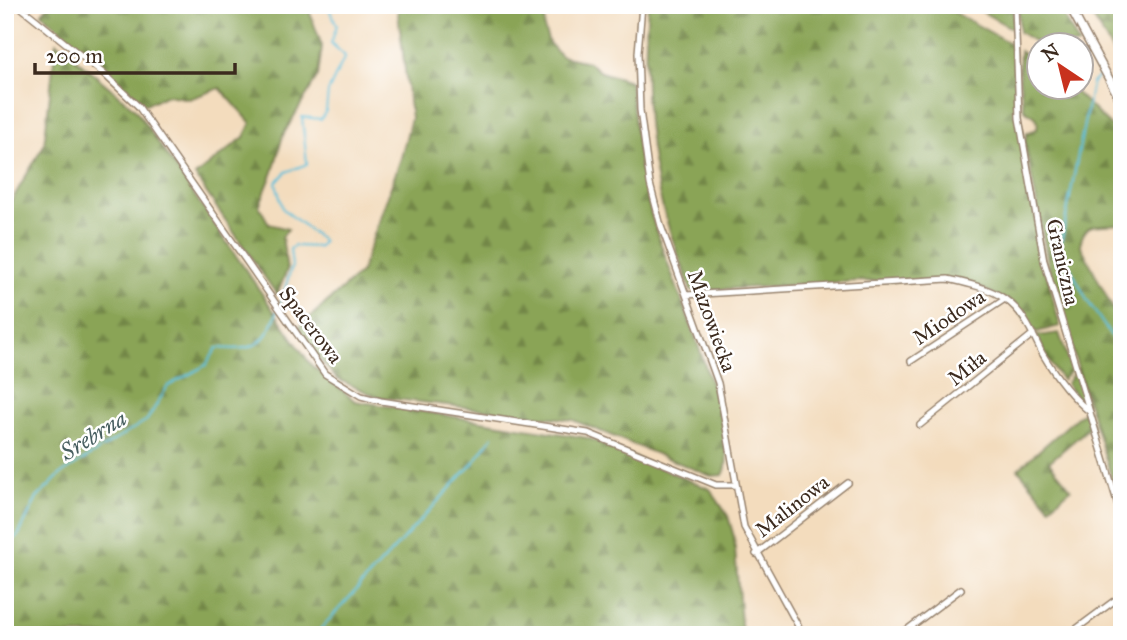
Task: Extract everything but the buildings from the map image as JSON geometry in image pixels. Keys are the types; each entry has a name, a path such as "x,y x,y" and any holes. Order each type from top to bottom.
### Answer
{"main road":[{"path":"1069,5 1122,103"}],"street":[{"name":"Spacerowa","path":"18,5 104,74 138,106 325,374 361,396 588,433 716,485 735,485"},
{"name":"Mazowiecka","path":"642,5 638,53 640,121 653,195 718,383 744,527 756,554 803,635"},
{"name":"Graniczna","path":"1016,5 1019,118 1044,261 1122,518"},
{"path":"686,295 948,279 1005,299 1021,315 1074,399 1091,413"},
{"name":"Miodowa","path":"911,361 1005,299"},
{"name":"Miła","path":"920,425 1033,334"},
{"name":"Malinowa","path":"756,554 848,483"},
{"path":"900,635 961,589"},
{"path":"1068,635 1122,595"}],"green space":[{"path":"49,5 307,5 322,46 318,76 283,135 273,172 259,206 269,224 288,229 282,237 287,270 277,295 195,176 244,137 251,123 220,88 189,99 168,95 145,104 42,13"},
{"path":"397,5 546,5 544,28 549,43 561,56 588,62 600,72 630,81 646,194 663,251 702,356 723,429 727,457 723,475 711,476 573,420 378,397 337,379 308,346 299,327 361,272 401,158 411,118"},
{"path":"648,5 941,5 1013,45 1030,187 1060,326 1036,332 1013,303 968,282 859,281 691,291 664,211 653,161 646,94"},
{"path":"970,5 1013,5 1013,29"},
{"path":"1019,5 1058,5 1072,32 1026,32 1026,36 1019,32"},
{"path":"1086,5 1122,5 1122,68"},
{"path":"56,42 135,109 311,365 355,401 588,438 710,489 728,516 734,537 742,635 5,635 5,212 44,145"},
{"path":"1020,51 1026,54 1026,102 1086,102 1122,137 1122,223 1091,227 1086,230 1080,244 1122,327 1122,512 1052,283 1025,141 1027,133 1037,129 1037,120 1024,109 1019,75"},
{"path":"1059,333 1072,370 1062,380 1046,357 1037,336"},
{"path":"1077,369 1086,404 1083,405 1066,384"},
{"path":"1083,412 1092,425 1049,462 1071,489 1050,507 1018,469"}],"waterway":[{"name":"Srebrna","path":"280,304 292,266 290,249 294,246 319,247 323,241 283,209 276,183 286,172 307,164 302,117 321,119 326,111 328,92 345,56 331,43 337,25 327,5"},
{"path":"1100,75 1092,83 1060,248 1087,300 1122,352"},
{"name":"Srebrna","path":"5,547 19,534 37,498 61,474 147,420 168,386 206,365 217,348 240,349 263,339 278,309"},
{"path":"315,635 475,461 493,436"}]}
